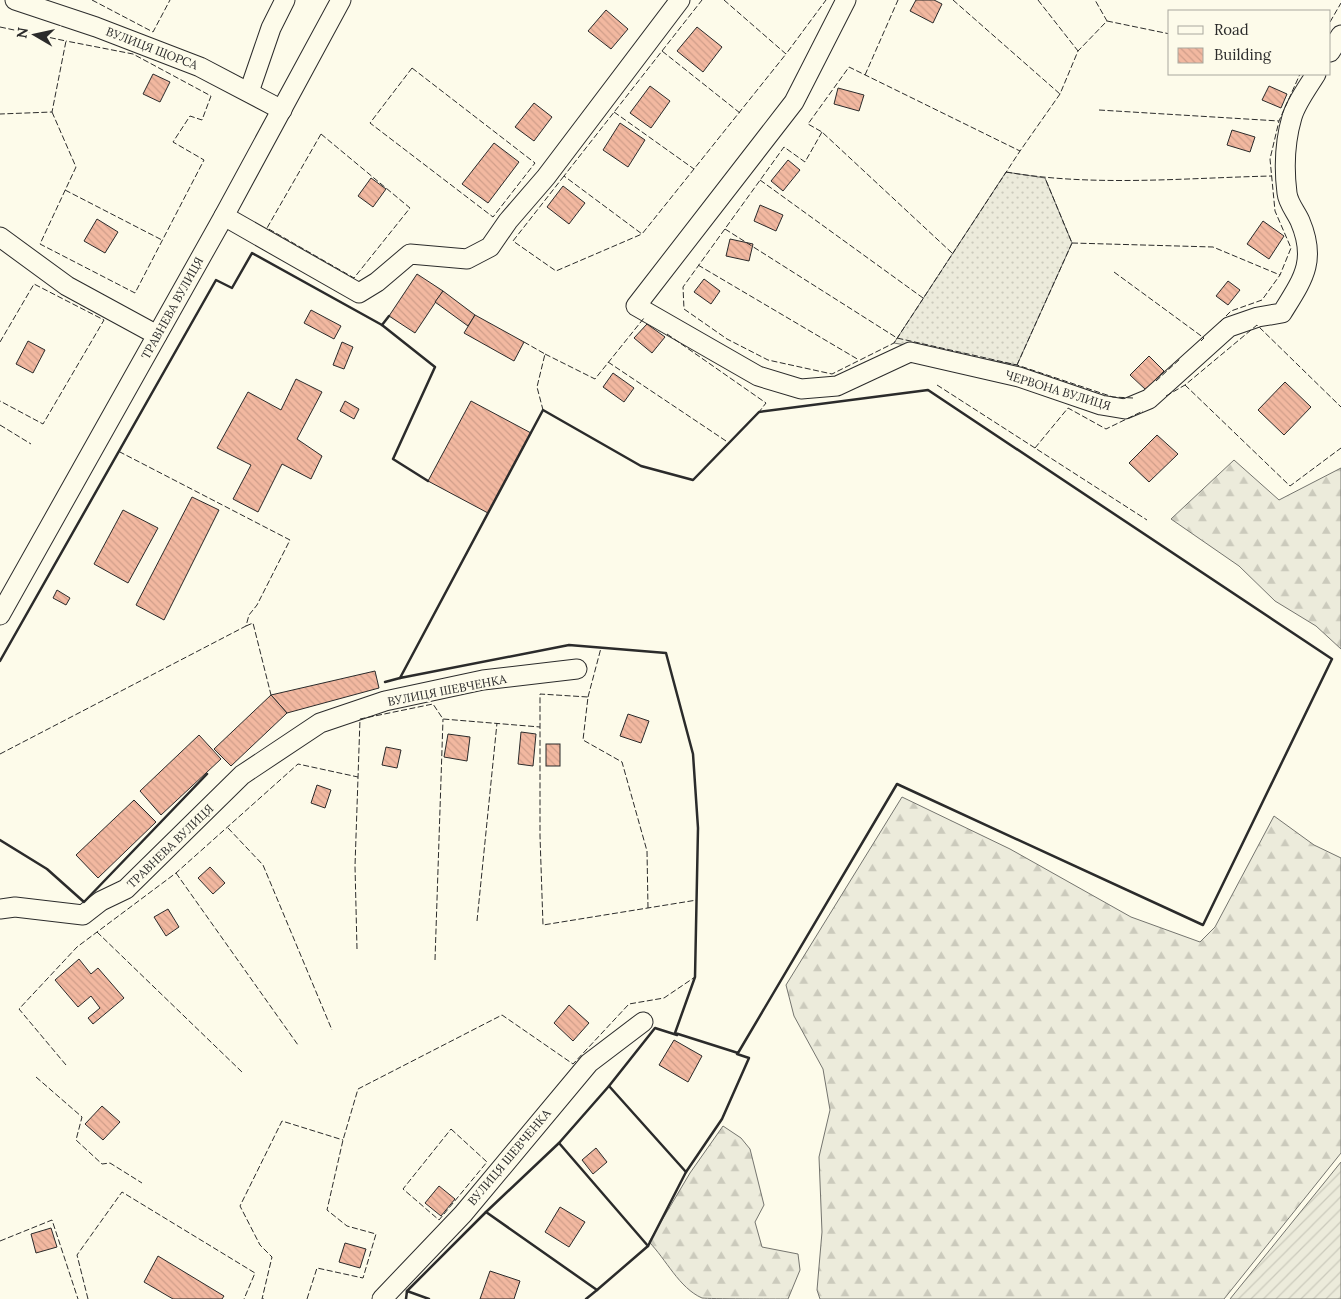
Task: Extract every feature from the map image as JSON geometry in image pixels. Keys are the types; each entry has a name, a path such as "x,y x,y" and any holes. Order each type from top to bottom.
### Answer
{"street":[{"name":"ВУЛИЦЯ ЩОРСА","path":"16,0 96,27 200,67 282,110"},
{"path":"248,92 271,28 285,0"},
{"name":"ТРАВНЕВА ВУЛИЦЯ","path":"0,615 224,216 342,0"},
{"path":"224,216 359,293 377,282 410,254 468,259 490,247 508,220 546,177 680,0"},
{"name":"ЧЕРВОНА ВУЛИЦЯ","path":"846,0 794,102 636,306 758,376 801,389 837,386 910,352 1019,377 1101,405 1125,409 1150,399 1229,327 1258,317 1282,313 1300,285 1308,263 1309,250 1300,222 1287,196 1285,164 1292,116 1315,75"},
{"path":"1331,50 1341,35"},
{"path":"0,237 67,286 157,335"},
{"name":"ВУЛИЦЯ ШЕВЧЕНКА","path":"320,723 385,701 484,680 577,669"},
{"name":"ТРАВНЕВА ВУЛИЦЯ","path":"0,909 15,907 83,915 101,901 126,889 242,776 320,723"},
{"name":"ВУЛИЦЯ ШЕВЧЕНКА","path":"382,1299 463,1214 589,1063 642,1022"}],"green space":[{"path":"1006,172 1045,178 1072,243 1017,365 894,343"},
{"path":"1234,460 1279,500 1341,468 1341,649 1316,626 1275,601 1239,566 1171,519"},
{"path":"902,797 1010,849 1131,917 1200,942 1215,927 1274,816 1314,845 1341,858 1341,1153 1224,1299 820,1299 817,1290 822,1232 819,1157 830,1110 823,1069 794,1016 786,985"},
{"path":"723,1126 741,1138 750,1149 764,1205 755,1222 762,1247 798,1254 800,1270 788,1299 702,1298 686,1287 649,1242 690,1173"},
{"path":"1341,1162 1341,1299 1230,1299"}],"building":[{"path":"916,0 934,0 942,4 933,23 910,11"},
{"path":"606,10 628,29 611,49 588,31"},
{"path":"697,27 722,47 703,72 677,51"},
{"path":"153,74 170,82 160,102 143,94"},
{"path":"650,86 670,101 651,128 630,113"},
{"path":"1269,86 1287,94 1281,108 1262,100"},
{"path":"838,88 864,95 859,111 834,104"},
{"path":"534,103 552,117 534,141 515,127"},
{"path":"620,123 645,140 628,167 603,150"},
{"path":"1232,130 1255,137 1250,152 1227,145"},
{"path":"494,143 519,162 488,203 462,184"},
{"path":"788,160 800,170 783,191 771,181"},
{"path":"371,178 386,189 373,207 358,196"},
{"path":"563,186 585,203 569,224 547,207"},
{"path":"760,205 783,215 776,231 754,221"},
{"path":"97,219 118,232 105,253 84,241"},
{"path":"1263,221 1284,236 1269,259 1247,244"},
{"path":"730,239 753,244 749,261 726,256"},
{"path":"417,274 443,291 415,333 389,316"},
{"path":"704,279 720,291 711,304 694,292"},
{"path":"1228,281 1240,290 1228,305 1216,296"},
{"path":"443,291 475,315 468,326 435,302"},
{"path":"311,310 341,326 334,339 304,323"},
{"path":"475,315 524,342 514,361 464,333"},
{"path":"647,324 665,337 652,353 634,338"},
{"path":"28,341 45,350 33,373 16,364"},
{"path":"342,342 353,347 344,369 333,365"},
{"path":"1149,356 1164,371 1146,390 1130,375"},
{"path":"613,373 634,388 624,402 603,387"},
{"path":"296,379 322,392 297,439 322,456 311,479 282,464 258,512 233,499 251,465 217,448 248,392 281,410"},
{"path":"1285,382 1311,407 1284,435 1258,410"},
{"path":"345,401 359,409 354,419 340,411"},
{"path":"471,401 531,433 488,513 428,481"},
{"path":"1157,435 1178,454 1149,482 1129,463"},
{"path":"192,497 219,510 164,620 136,605"},
{"path":"123,510 158,528 128,583 94,564"},
{"path":"57,590 70,598 66,605 53,598"},
{"path":"375,671 379,688 287,713 271,695"},
{"path":"271,695 287,713 231,766 214,749"},
{"path":"628,714 649,721 641,743 620,736"},
{"path":"521,732 536,734 533,766 518,764"},
{"path":"448,734 470,737 467,761 444,757"},
{"path":"199,735 221,759 161,815 140,791"},
{"path":"546,744 560,744 560,766 546,766"},
{"path":"386,747 401,750 397,768 382,765"},
{"path":"317,785 331,790 325,808 311,803"},
{"path":"134,800 156,822 98,878 76,855"},
{"path":"210,867 225,883 213,894 198,878"},
{"path":"168,909 179,927 166,936 154,917"},
{"path":"79,959 91,974 98,968 124,998 93,1024 88,1018 100,1008 91,996 78,1007 55,980"},
{"path":"569,1005 589,1023 573,1041 554,1023"},
{"path":"674,1040 702,1056 688,1082 659,1065"},
{"path":"102,1106 120,1122 103,1140 85,1124"},
{"path":"596,1148 607,1162 593,1174 582,1160"},
{"path":"439,1186 455,1199 441,1216 425,1203"},
{"path":"560,1207 585,1222 569,1247 545,1232"},
{"path":"51,1228 57,1247 36,1253 31,1234"},
{"path":"345,1243 366,1249 360,1268 339,1262"},
{"path":"158,1256 224,1296 222,1299 173,1299 144,1282"},
{"path":"490,1271 520,1281 514,1299 480,1299"}],"fence":[{"path":"92,0 153,32 170,0"},
{"path":"662,51 702,0"},
{"path":"724,0 786,54 826,0"},
{"path":"865,75 898,0"},
{"path":"953,0 1060,94"},
{"path":"1038,0 1078,51"},
{"path":"952,253 822,132 808,124 849,67 1020,151 1060,94 1078,51 1107,21 1095,0"},
{"path":"1331,20 1341,3"},
{"path":"1107,21 1168,34"},
{"path":"0,27 66,41 52,112 0,114"},
{"path":"52,112 76,167 40,244 135,293 204,160 173,142 190,116 202,120 211,96 133,54 66,41"},
{"path":"740,113 662,51 564,176 642,234 786,54"},
{"path":"412,68 535,163 493,217 370,123 412,68"},
{"path":"1220,322 1231,311 1262,300 1280,275 1291,248 1275,211 1270,159 1279,121 1300,75"},
{"path":"1099,110 1279,121"},
{"path":"614,112 694,169"},
{"path":"822,132 805,162 784,147 683,287 684,309 727,339 768,360 832,374 894,343 1020,151"},
{"path":"321,134 410,208 354,278 267,228 321,134"},
{"path":"1006,172 1039,177 1105,180 1172,180 1272,176"},
{"path":"564,176 513,241 556,271 642,234"},
{"path":"1017,365 1072,243 1045,178"},
{"path":"760,180 923,298"},
{"path":"65,190 162,240"},
{"path":"725,229 897,338 1017,365 1113,397 1133,398"},
{"path":"1072,243 1213,247 1280,275"},
{"path":"698,265 859,360"},
{"path":"1114,272 1204,338 1201,341"},
{"path":"0,342 34,284 104,320 43,424 0,401"},
{"path":"545,354 595,379 644,318"},
{"path":"1166,396 1185,385 1257,325 1341,407"},
{"path":"667,334 766,403 759,412"},
{"path":"524,342 545,354 537,387 543,410"},
{"path":"1156,381 1180,359"},
{"path":"608,362 729,443"},
{"path":"937,385 1147,520"},
{"path":"1185,385 1290,486 1341,448"},
{"path":"1035,448 1068,408 1106,429 1143,411"},
{"path":"0,425 31,444"},
{"path":"0,754 246,626 249,615 257,605 290,540 118,451"},
{"path":"246,626 253,623 271,695"},
{"path":"588,697 601,648"},
{"path":"648,908 647,851 622,762 583,740 588,697 540,694 540,836 543,925 697,900"},
{"path":"357,949 355,866 360,719 433,704 443,719 540,727"},
{"path":"435,960 443,719"},
{"path":"477,921 497,723"},
{"path":"66,1065 19,1009 77,947 176,873 298,764 358,777"},
{"path":"228,828 263,865 332,1030"},
{"path":"176,873 298,1045"},
{"path":"97,932 243,1073"},
{"path":"307,1299 317,1268 363,1278 376,1234 347,1226 327,1210 343,1140 358,1089 502,1015 573,1064 629,1004 664,998 695,977"},
{"path":"36,1077 82,1117 76,1140 102,1164 110,1163 142,1183"},
{"path":"264,1299 262,1299 272,1257 260,1245 240,1206 282,1121 343,1140"},
{"path":"451,1129 487,1162 439,1220 403,1189 451,1129"},
{"path":"88,1299 77,1255 122,1192 255,1273 244,1299"},
{"path":"0,1241 52,1220 78,1299"}],"wall":[{"path":"0,661 216,280 232,288 252,253 382,325 435,367 393,459 428,481"},
{"path":"382,325 389,316"},
{"path":"928,390 1332,659 1203,925 897,784 738,1053 675,1033 695,977 698,828 693,754 666,653 569,645 400,678 543,410 641,466 693,480 759,412 928,390"},
{"path":"385,682 400,678"},
{"path":"0,840 47,869 84,902 207,774"},
{"path":"609,1086 655,1028 677,1035"},
{"path":"686,1172 722,1119 749,1058 737,1054"},
{"path":"559,1143 609,1086 686,1172 648,1246"},
{"path":"486,1212 559,1143 648,1246 597,1290"},
{"path":"429,1299 407,1291 486,1212 597,1290 586,1299"},
{"path":"406,1299 407,1291"}]}
